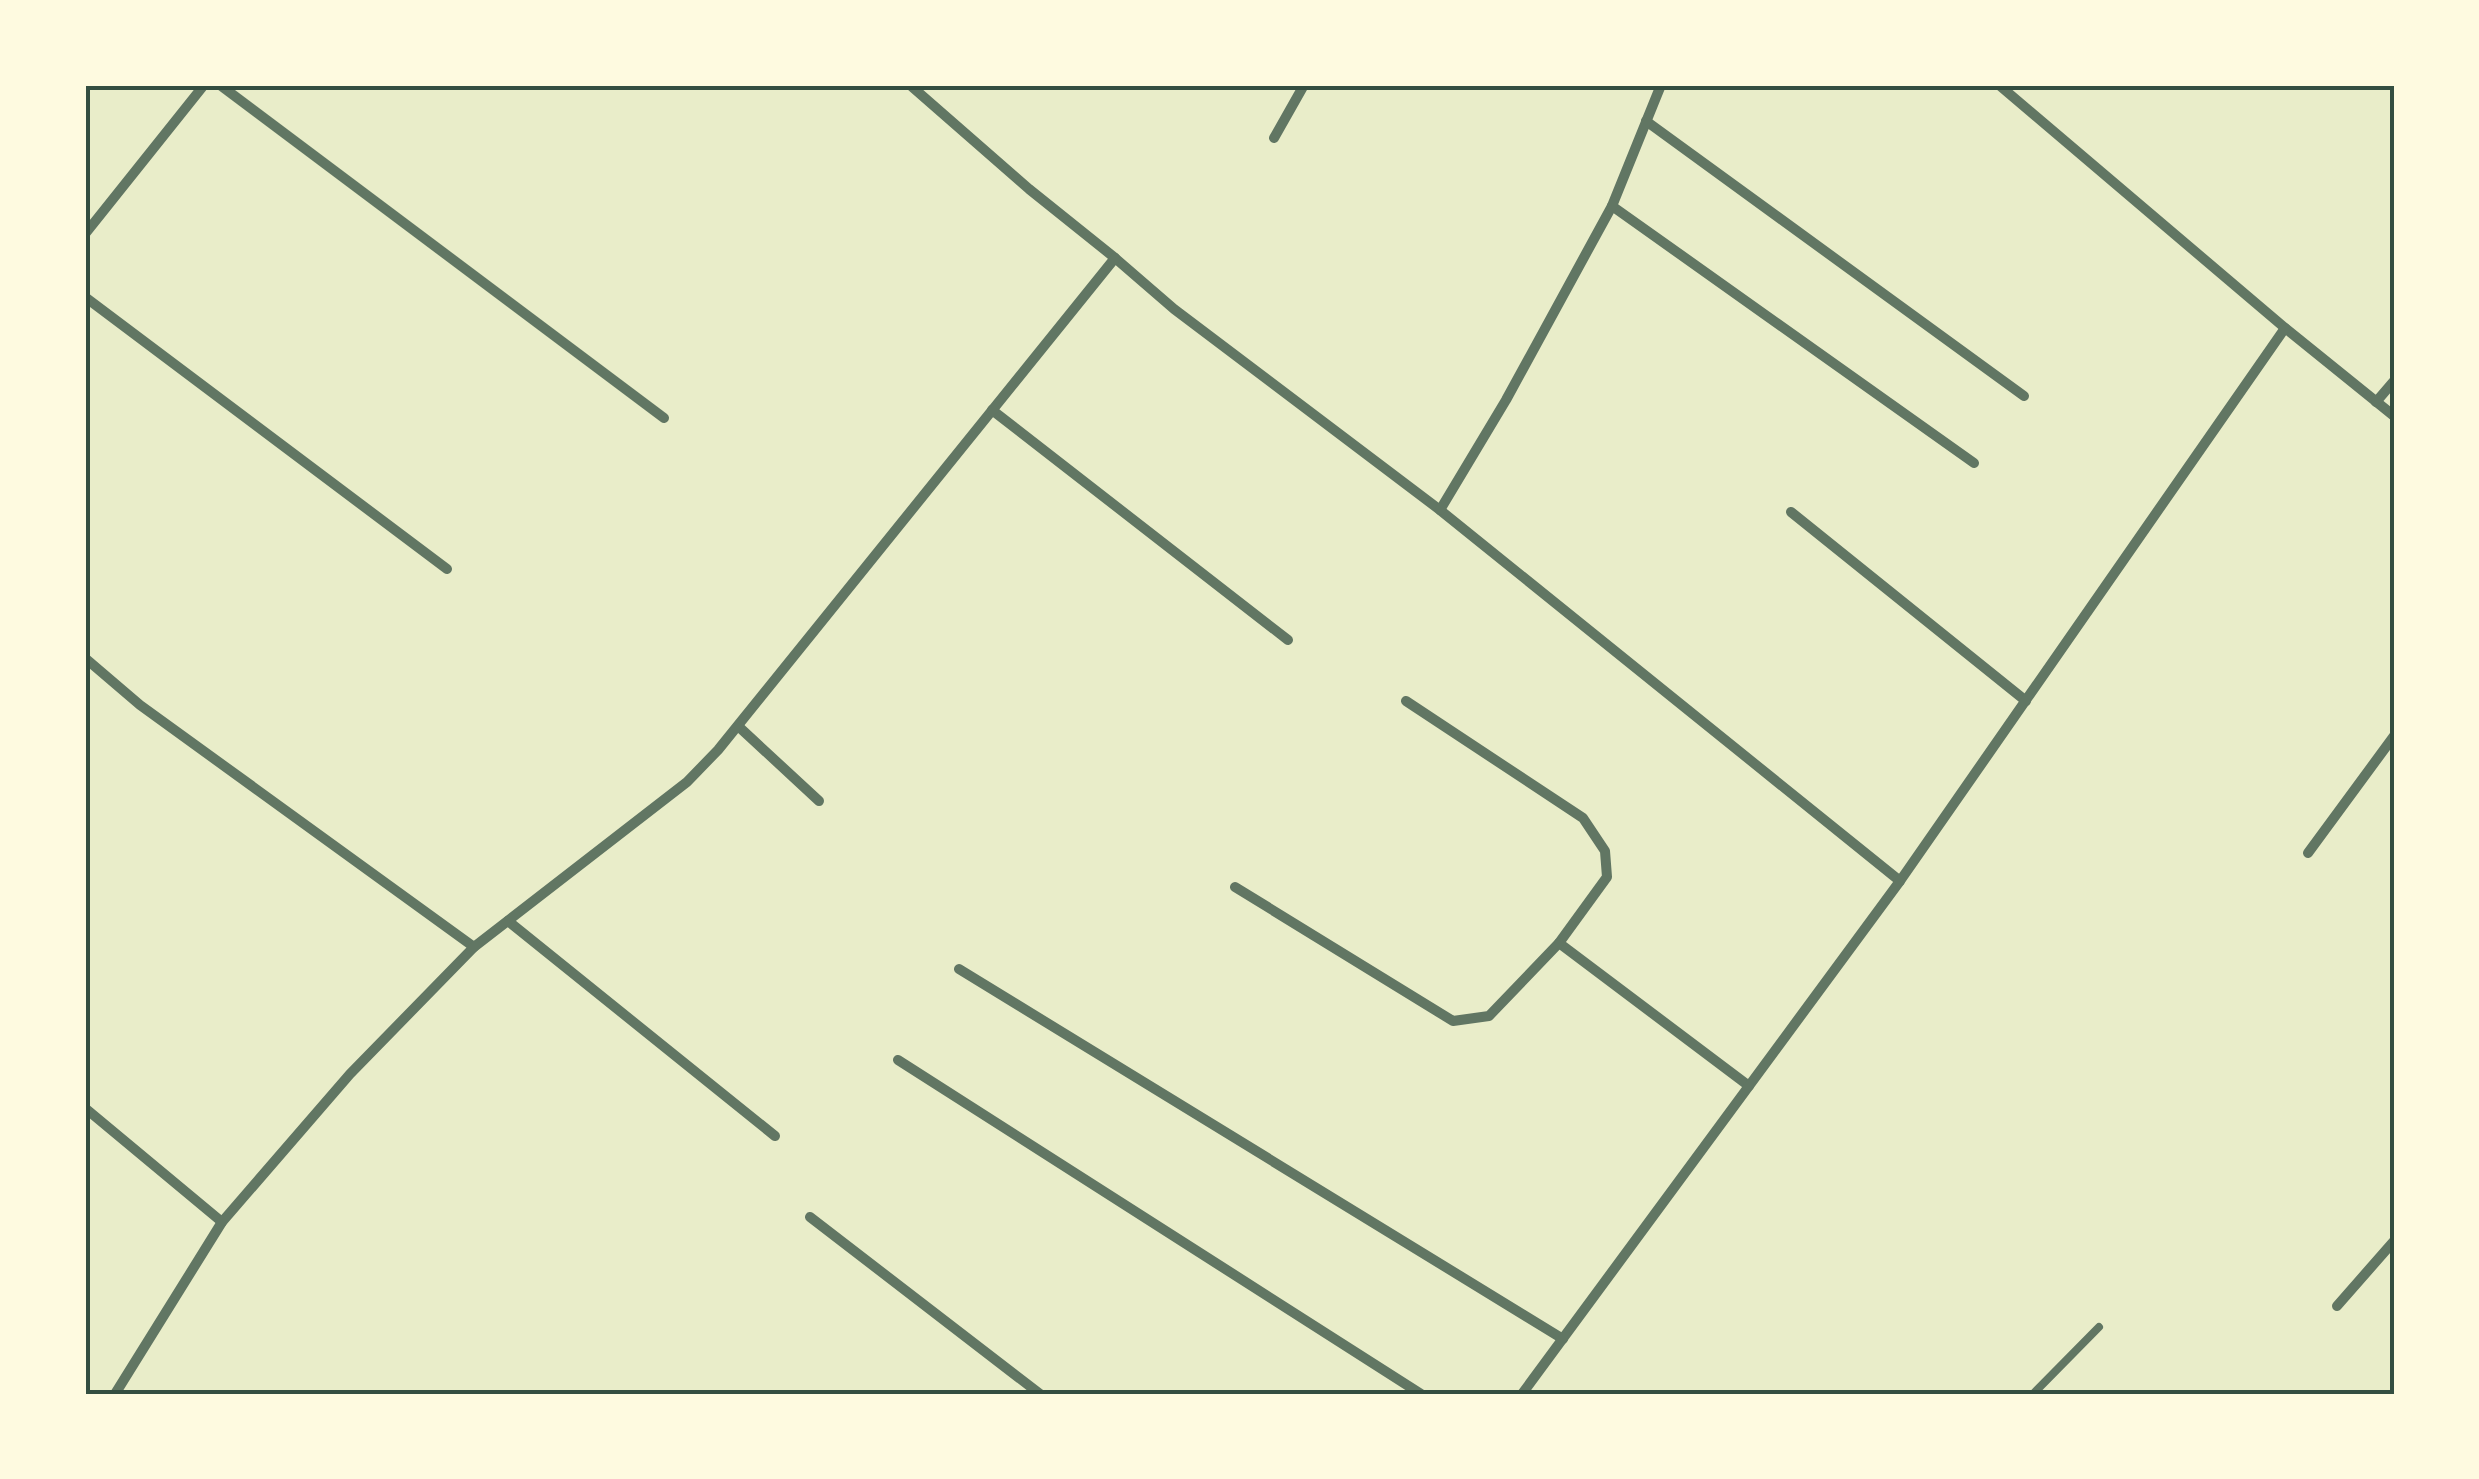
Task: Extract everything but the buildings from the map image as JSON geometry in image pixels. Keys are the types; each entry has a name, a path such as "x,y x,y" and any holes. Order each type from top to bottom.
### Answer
{"street":[{"path":"85,234 204,85"},
{"path":"220,85 664,418"},
{"path":"910,85 1174,309 1440,510 1900,881"},
{"path":"1274,138 1304,85"},
{"path":"1440,510 1506,400 1612,206 1661,85"},
{"path":"1999,85 2394,416"},
{"path":"1646,121 2024,396"},
{"path":"1612,206 1974,463"},
{"path":"115,1394 222,1222 350,1074 474,946 687,782 718,750 1115,258"},
{"path":"85,297 447,569"},
{"path":"1522,1394 1900,881 2285,328"},
{"path":"2376,402 2394,381"},
{"path":"992,410 1288,640"},
{"path":"1790,512 2026,700"},
{"path":"85,658 140,705 474,946"},
{"path":"1234,886 1452,1020 1489,1016 1559,943 1607,876 1605,851 1583,818 1406,701"},
{"path":"738,726 819,801"},
{"path":"2308,852 2394,736"},
{"path":"508,921 775,1136"},
{"path":"1559,943 1750,1086"},
{"path":"959,969 1563,1339"},
{"path":"898,1060 1420,1394"},
{"path":"85,1108 222,1222"},
{"path":"810,1217 1040,1394"},
{"path":"2337,1306 2394,1241"}],"lane":[{"path":"2033,1394 2099,1327"}]}
